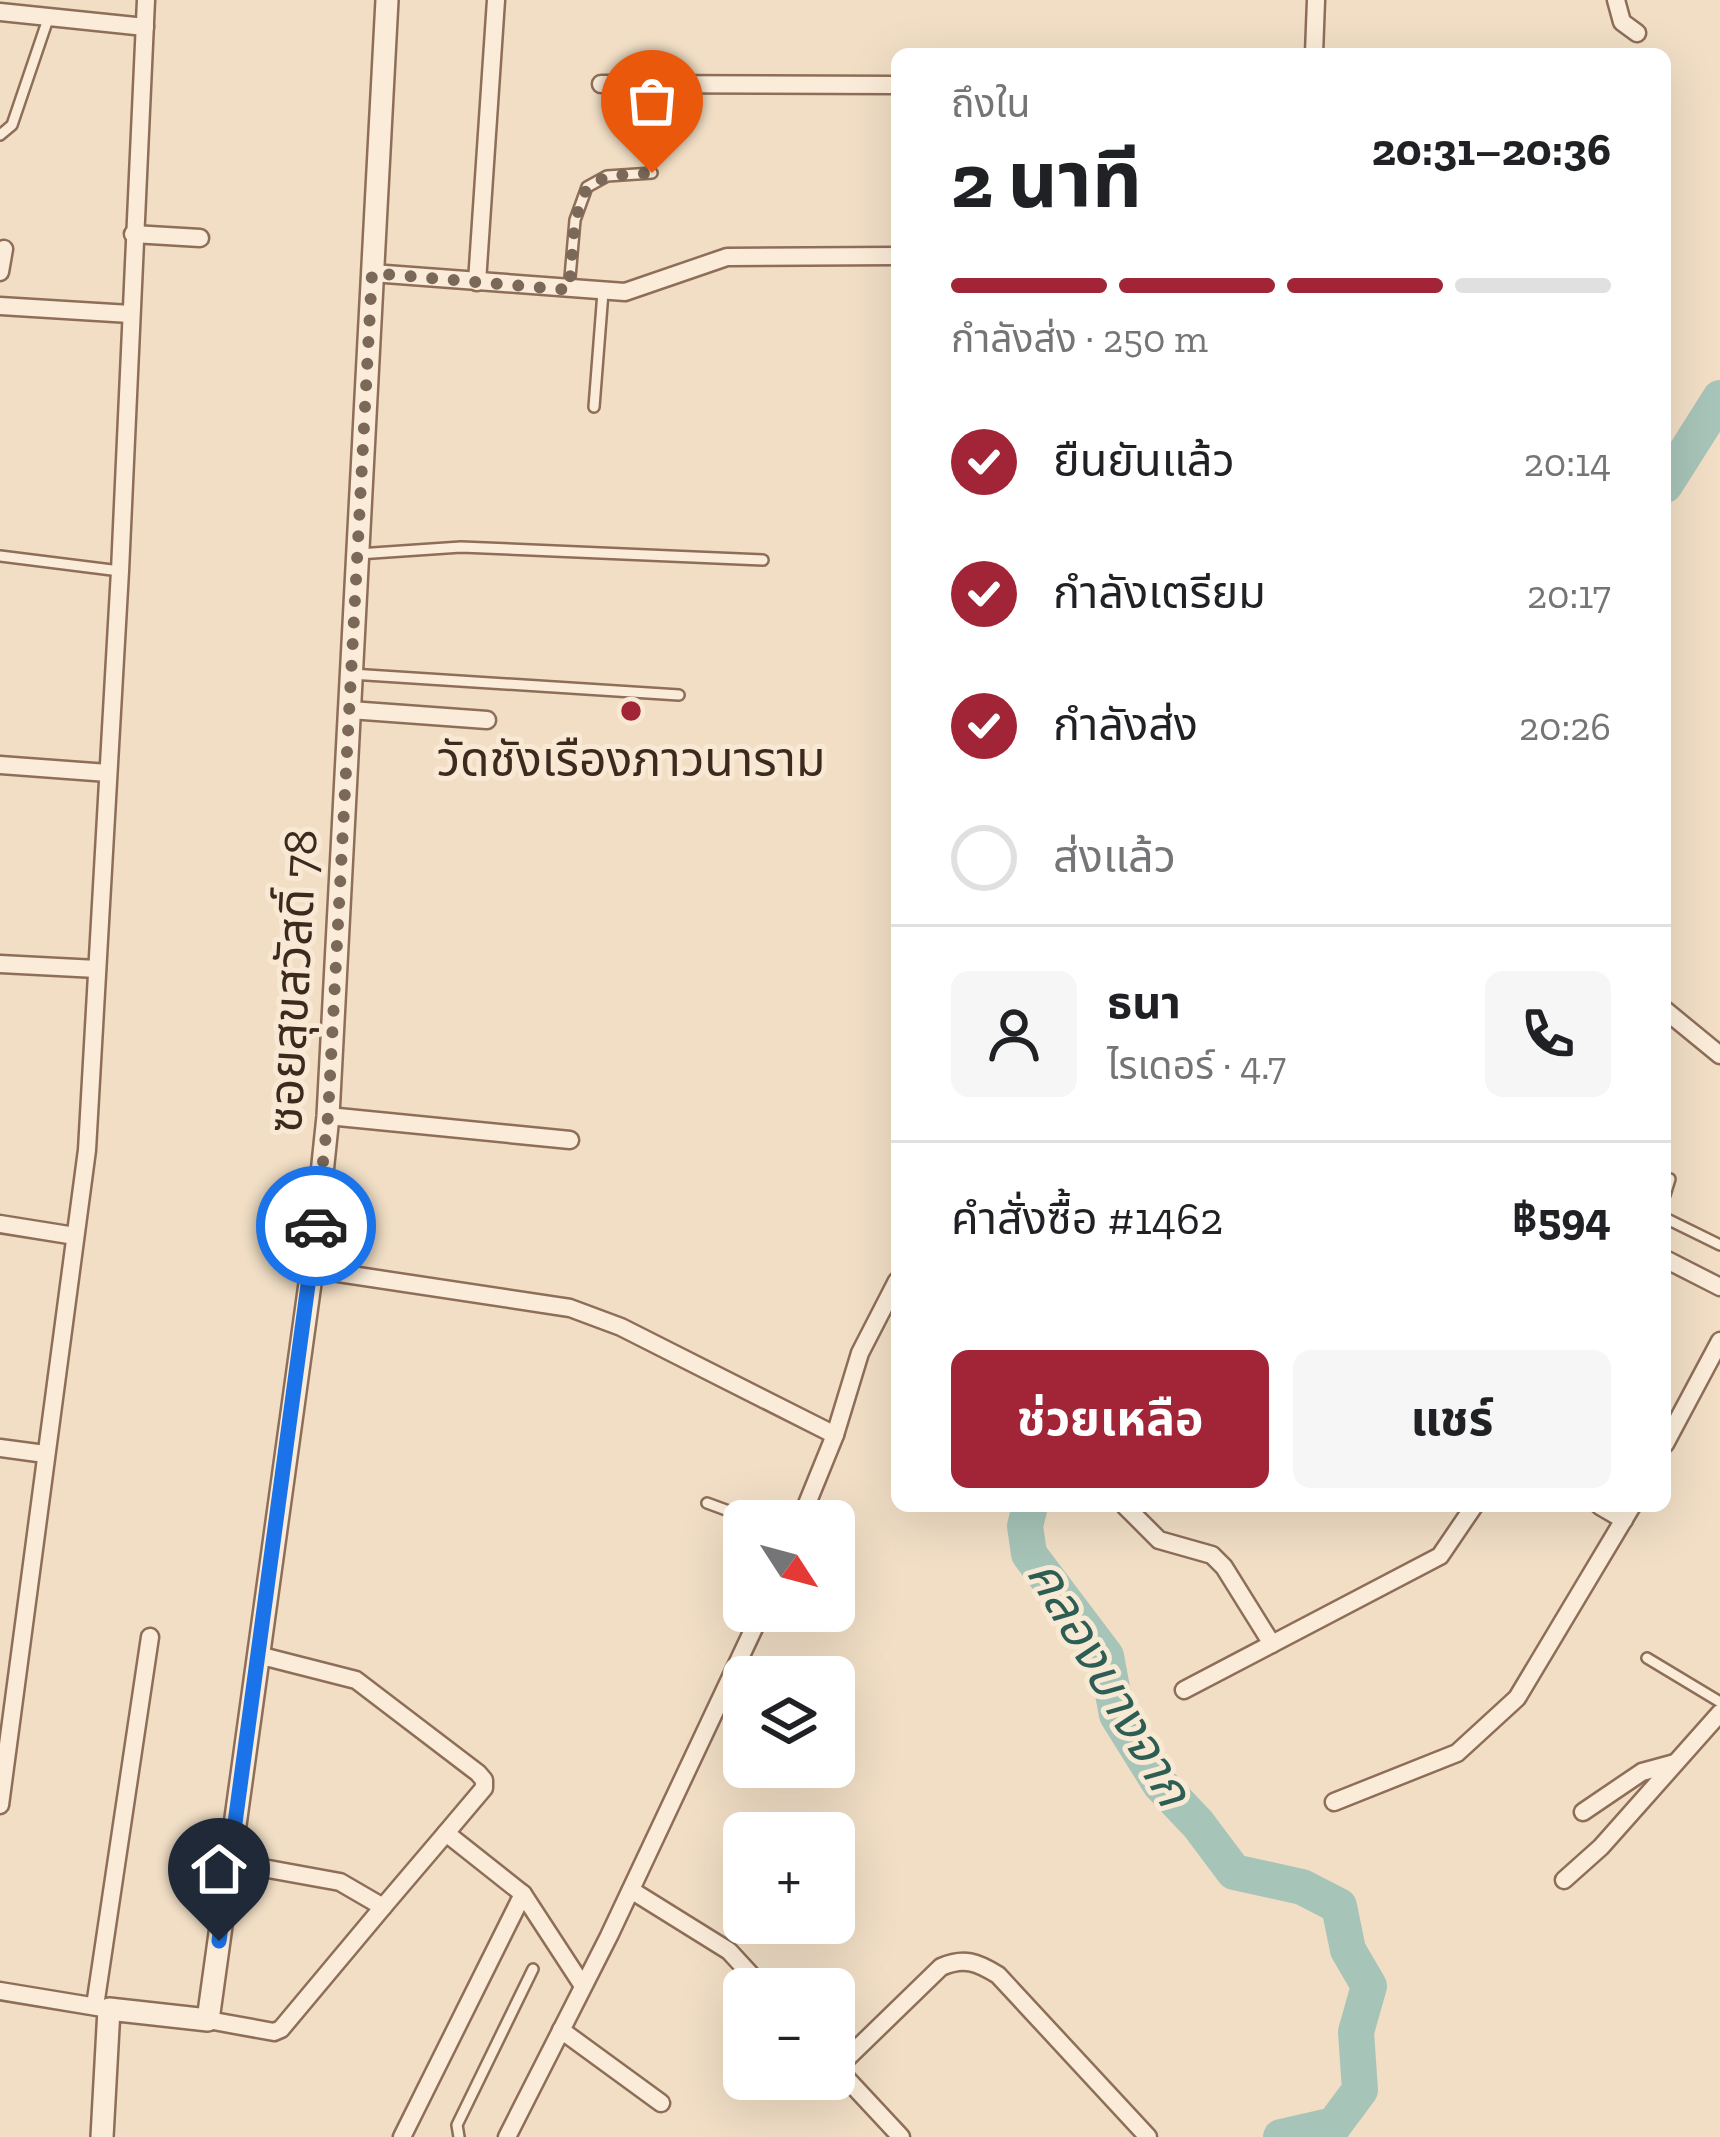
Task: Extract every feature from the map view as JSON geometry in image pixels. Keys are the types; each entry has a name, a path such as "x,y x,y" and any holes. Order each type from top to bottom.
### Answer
{"street":[{"path":"0,1805 86,1150 120,571 146,0"},
{"name":"ซอยสุขสวัสดิ์ 78","path":"208,2020 312,1269 328,1116 387,0"},
{"path":"478,282 496,0"},
{"path":"1313,48 1316,0"},
{"path":"1616,0 1622,22 1636,33"},
{"path":"0,12 145,28"},
{"path":"602,84 891,85"},
{"path":"133,234 200,238"},
{"path":"0,272 4,249"},
{"path":"372,273 603,292 643,288 728,256 891,256"},
{"path":"0,306 130,314"},
{"path":"350,710 487,720"},
{"path":"0,765 108,773"},
{"path":"0,964 97,969"},
{"path":"1671,1015 1720,1055"},
{"path":"328,1116 570,1140"},
{"path":"0,1224 75,1236"},
{"path":"1671,1262 1720,1287"},
{"path":"312,1269 570,1308 621,1327 836,1435"},
{"path":"809,1500 836,1435 860,1353 891,1293"},
{"path":"1671,1433 1720,1341"},
{"path":"0,1448 45,1454"},
{"path":"1131,1512 1159,1540 1212,1556 1224,1567 1272,1644"},
{"path":"1184,1690 1440,1556 1470,1512"},
{"path":"1334,1802 1457,1753 1517,1698 1628,1513"},
{"path":"507,2137 631,1890 752,1632"},
{"path":"102,2137 102,2008 150,1637"},
{"path":"0,1991 281,2030 484,1788 478,1773 356,1680 259,1655"},
{"path":"1564,1880 1601,1847 1720,1713"},
{"path":"1583,1812 1642,1772 1676,1763"},
{"path":"446,1833 524,1894 583,1986"},
{"path":"230,1862 340,1882 382,1907"},
{"path":"631,1890 718,1943 743,1968"},
{"path":"402,2137 524,1894"},
{"path":"855,2049 941,1967 958,1960 978,1963 998,1975 1148,2137"},
{"path":"561,2030 661,2103"},
{"path":"855,2087 901,2137"}],"lane":[{"path":"0,135 12,125 48,19"},
{"path":"569,290 575,220 587,187 608,176 652,173"},
{"path":"594,407 603,292"},
{"path":"358,554 461,547 764,560"},
{"path":"0,556 120,571"},
{"path":"351,674 679,695"},
{"path":"1671,1221 1720,1245"},
{"path":"707,1503 723,1509"},
{"path":"1647,1658 1720,1702"},
{"path":"459,2137 457,2125 533,1969"}],"waterway":[{"name":"คลองบางจาก","path":"1671,476 1720,398"},
{"name":"คลองบางจาก","path":"1028,1512 1025,1526 1029,1554 1106,1656 1117,1715 1160,1784 1234,1872 1302,1887 1339,1906 1348,1950 1369,1986 1356,2032 1360,2090 1334,2125 1281,2137"}],"way so far":[{"path":"316,1226 328,1116 372,273 569,290 575,220 587,187 608,176 652,173"}],"place":[{"name":"วัดชังเรืองภาวนาราม","path":"631,711"}],"route":[{"path":"219,1941 316,1226"}]}
